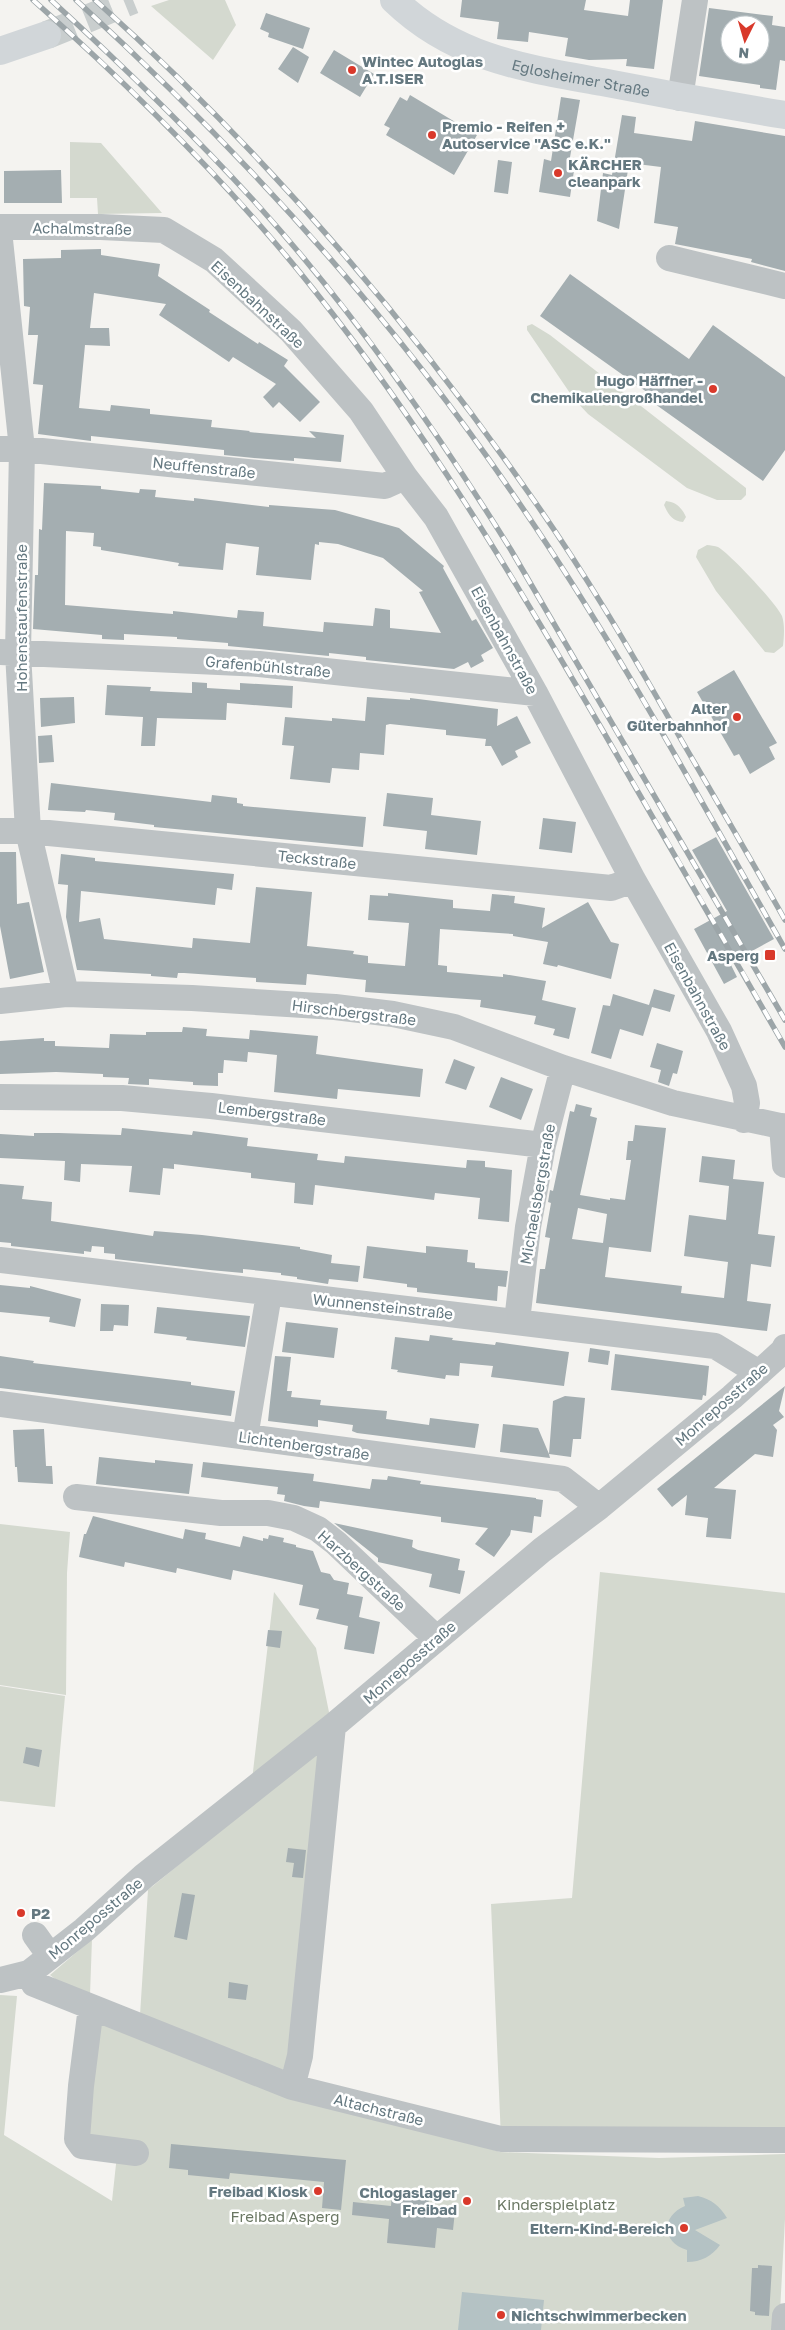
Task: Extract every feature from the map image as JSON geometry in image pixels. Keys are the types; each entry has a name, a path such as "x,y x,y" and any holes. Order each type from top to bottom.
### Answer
{"main road":[{"name":"Eglosheimer Straße","path":"394,0 431,31 473,51 533,70 680,98 785,115"},
{"path":"0,51 47,35"}],"street":[{"path":"680,98 695,0"},
{"name":"Achalmstraße","path":"0,227 101,227 164,230"},
{"name":"Eisenbahnstraße","path":"164,230 214,260 291,331 361,411 405,477 436,517 535,693 633,880 719,1031 744,1086 747,1103 744,1120"},
{"name":"Hohenstaufenstraße","path":"0,240 11,449 9,653 28,831 66,994"},
{"path":"669,258 785,286"},
{"name":"Neuffenstraße","path":"11,449 385,486 405,477"},
{"name":"Grafenbühlstraße","path":"9,653 259,664 535,693"},
{"name":"Teckstraße","path":"0,832 28,831 611,888 633,880"},
{"name":"Hirschbergstraße","path":"0,1001 66,994 192,998 393,1014 454,1027 564,1068 673,1103 783,1127"},
{"name":"Michaelsbergstraße","path":"517,1321 528,1227 543,1146 564,1068"},
{"name":"Lembergstraße","path":"0,1097 122,1098 211,1106 543,1146"},
{"path":"783,1127 785,1165"},
{"name":"Wunnensteinstraße","path":"0,1260 269,1294 517,1321 715,1346 759,1373"},
{"path":"245,1437 269,1294"},
{"name":"Monreposstraße","path":"29,1973 84,1930 144,1876 333,1726 542,1550 599,1507 732,1397 783,1351 785,1346"},
{"name":"Lichtenbergstraße","path":"0,1404 563,1479 599,1507"},
{"name":"Harzbergstraße","path":"76,1497 221,1514 276,1515 294,1518 318,1529 336,1543 436,1638"},
{"path":"292,2087 300,2056 333,1726"},
{"path":"35,1935 50,1956"},
{"path":"0,1980 29,1973"},
{"name":"Altachstraße","path":"29,1973 34,1984 292,2087 501,2139 785,2140"},
{"path":"91,2007 84,2057 77,2140 82,2146 92,2149 136,2153"},
{"path":"784,2330 785,2316"}],"green space":[{"path":"169,0 225,0 236,25 213,60 151,6"},
{"path":"70,142 101,143 162,213 98,214 97,198 70,198"},
{"path":"532,324 550,335 746,488 746,495 741,500 717,500 687,488 588,414 574,399 527,330 527,326"},
{"path":"666,501 676,504 681,508 686,517 683,522 673,519 664,505"},
{"path":"707,545 718,547 742,568 782,616 784,627 783,646 774,653 765,652 716,591 696,557 698,550"},
{"path":"0,1524 70,1532 67,1573 66,1695 0,1685"},
{"path":"600,1572 785,1593 785,2140 501,2139 491,1904 572,1898"},
{"path":"274,1592 316,1648 331,1722 252,1780"},
{"path":"0,1686 65,1696 55,1807 0,1801"},
{"path":"327,1743 294,2061 282,2070 140,2015 148,1890"},
{"path":"92,1939 90,1995 59,1982 50,1975"},
{"name":"Freibad Asperg","path":"0,1995 17,1996 4,2135 112,2201 117,2155 82,2146 88,2018 500,2152 659,2158 785,2154 785,2219 779,2330 0,2330"}],"shaded area":[{"name":"Eltern-Kind-Bereich","path":"698,2196 715,2204 727,2218 695,2230 720,2245 706,2258 687,2262 687,2250 672,2241 667,2229 668,2222 677,2210 685,2206 683,2198"},
{"name":"Nichtschwimmerbecken","path":"462,2292 544,2300 541,2330 458,2330"}],"building":[{"path":"462,0 586,0 584,10 628,16 630,0 663,0 654,69 626,66 627,59 589,60 565,56 568,38 529,32 528,42 497,39 499,22 460,17"},
{"path":"709,8 765,15 720,15 720,65 770,65 770,16 773,16 772,25 785,27 785,61 780,60 776,90 760,88 760,85 699,76"},
{"path":"266,13 310,28 303,49 268,37 269,33 260,29"},
{"path":"293,47 309,57 298,83 278,69"},
{"path":"334,50 374,74 360,97 320,73"},
{"name":"Premio - Reifen + Autoservice \"ASC e.K.\"","path":"410,95 477,135 454,175 386,135 390,128 384,125 400,97 407,101"},
{"path":"561,97 580,100 569,163 575,164 570,197 539,192 544,159 551,161"},
{"path":"622,115 636,117 634,133 692,141 695,121 785,136 785,271 751,262 752,259 675,244 678,227 654,223 661,167 629,163 619,229 597,221 603,173 612,175"},
{"path":"498,160 512,162 508,194 494,192"},
{"path":"61,170 62,203 4,203 4,171"},
{"path":"101,249 101,255 160,264 158,276 258,344 259,342 288,360 284,366 320,402 300,422 279,402 273,408 263,397 276,384 233,357 229,362 159,315 166,304 94,293 90,328 109,328 110,346 85,345 79,408 110,411 111,405 150,409 150,414 212,420 211,427 249,432 316,438 309,431 344,435 341,462 294,458 294,461 254,458 224,455 224,450 91,436 91,441 38,434 43,385 33,384 38,335 28,335 30,307 24,306 23,259 61,258 61,250"},
{"name":"Hugo Häffner - Chemikaliengroßhandel","path":"570,274 689,359 713,325 785,377 785,450 763,481 655,404 658,400 540,316"},
{"path":"44,483 101,486 101,489 139,493 140,489 156,490 155,497 194,501 194,498 269,507 269,505 335,510 399,528 444,566 443,568 472,621 476,619 493,648 481,655 484,661 471,668 468,662 454,669 366,660 366,657 329,653 329,656 228,646 228,643 177,639 177,637 124,634 124,640 102,639 102,635 33,629 35,575 38,575 39,529 42,530","holes":["66,531 94,533 93,546 101,547 101,550 179,563 178,566 223,570 226,543 259,547 256,575 311,580 315,544 319,545 319,542 338,544 383,558 423,591 419,592 441,633 390,628 390,610 375,608 373,626 324,622 323,632 263,626 264,612 238,610 237,618 173,611 173,614 65,605"]},
{"name":"Alter Güterbahnhof","path":"734,670 777,743 769,747 775,759 750,774 739,754 734,756 697,692"},
{"path":"192,682 207,683 207,688 240,690 240,683 293,686 292,708 227,703 226,720 157,718 155,746 141,746 143,717 105,715 107,685 151,687 150,691 192,693"},
{"path":"74,697 75,723 41,727 40,698"},
{"path":"367,697 410,700 410,698 498,709 497,726 517,716 531,743 515,751 518,757 502,766 491,746 485,746 486,739 446,735 446,730 390,724 386,725 384,755 360,753 359,770 332,768 330,783 290,779 294,746 282,745 285,717 332,721 332,718 365,721"},
{"path":"52,735 54,762 39,763 38,736"},
{"path":"51,783 211,802 212,795 237,798 237,803 243,804 243,806 366,817 363,847 154,827 154,825 114,820 115,813 86,810 85,812 48,810"},
{"path":"387,793 433,798 431,815 481,821 477,855 425,849 427,831 383,826"},
{"path":"543,818 576,822 572,853 539,849"},
{"path":"716,837 774,939 730,963 737,977 724,984 694,929 727,911 692,850"},
{"path":"0,852 16,852 17,904 29,902 44,972 10,979 0,926"},
{"path":"61,854 95,858 95,861 234,874 232,890 217,888 215,905 81,891 79,922 100,918 104,939 192,948 193,938 250,943 256,887 312,892 307,946 354,951 353,954 368,956 368,963 405,966 409,923 368,920 370,895 388,896 388,893 453,900 453,908 490,911 492,894 515,896 514,903 545,908 542,928 588,902 611,942 619,944 611,979 558,965 557,967 543,964 548,942 513,936 513,934 440,929 438,965 447,966 447,972 503,977 503,974 546,981 542,1000 576,1008 569,1039 553,1035 555,1029 534,1024 536,1016 480,1007 481,1000 365,992 366,980 307,974 306,985 256,982 256,978 184,973 178,973 177,978 151,976 151,974 77,970 66,917 68,885 58,884"},
{"path":"654,989 675,995 670,1012 652,1007 643,1036 620,1029 611,1059 591,1053 603,1005 610,1006 613,994 649,1005"},
{"path":"183,1027 207,1029 206,1036 249,1039 250,1030 318,1036 316,1054 423,1069 420,1097 338,1089 337,1099 274,1092 277,1055 248,1052 247,1062 224,1060 223,1073 218,1073 218,1086 193,1085 193,1082 149,1079 149,1085 128,1084 129,1078 103,1077 103,1074 56,1072 0,1074 0,1041 44,1038 44,1041 55,1041 55,1046 109,1048 110,1034 146,1035 146,1032 182,1032"},
{"path":"657,1043 683,1051 677,1074 673,1073 669,1086 658,1082 661,1070 650,1067"},
{"path":"454,1059 475,1067 466,1090 445,1083"},
{"path":"501,1077 533,1089 521,1120 489,1107"},
{"path":"576,1104 592,1108 590,1116 597,1118 580,1195 610,1200 610,1198 625,1200 631,1160 626,1160 628,1141 633,1141 635,1125 666,1128 651,1252 609,1247 605,1277 682,1286 681,1293 724,1298 728,1262 684,1256 689,1215 726,1220 729,1186 699,1182 702,1156 735,1160 733,1179 764,1182 758,1234 775,1236 771,1267 751,1264 747,1301 771,1304 767,1331 536,1303 540,1269 545,1269 550,1238 545,1237 551,1203 548,1202 550,1190 553,1191 570,1111 574,1112","holes":["578,1208 607,1214 603,1243 572,1239"]},
{"path":"122,1128 192,1135 193,1131 248,1138 247,1146 318,1154 317,1160 344,1163 345,1156 466,1168 467,1160 485,1161 485,1167 512,1170 509,1222 478,1219 480,1198 435,1193 434,1200 315,1185 313,1205 294,1203 295,1183 251,1178 251,1173 174,1164 174,1169 163,1168 160,1195 129,1192 132,1166 81,1164 80,1182 64,1180 65,1161 0,1158 0,1134 34,1136 34,1133 121,1135"},
{"path":"0,1184 24,1186 22,1199 52,1202 51,1221 153,1236 154,1231 300,1247 300,1249 332,1255 331,1263 360,1266 358,1282 329,1279 328,1284 297,1279 297,1277 281,1275 281,1273 243,1269 243,1273 115,1259 115,1254 104,1253 104,1247 92,1246 91,1252 84,1251 84,1254 11,1246 11,1243 0,1242"},
{"path":"367,1246 426,1253 426,1246 468,1250 467,1262 475,1263 475,1268 508,1271 506,1287 498,1286 497,1301 417,1292 417,1288 407,1287 407,1284 363,1278"},
{"path":"0,1285 30,1288 30,1286 81,1299 75,1327 49,1322 50,1317 0,1312"},
{"path":"101,1304 129,1305 128,1326 114,1325 113,1331 100,1331"},
{"path":"157,1307 250,1316 245,1347 186,1340 187,1337 154,1333"},
{"path":"286,1322 338,1328 334,1358 282,1352"},
{"path":"430,1335 453,1338 452,1340 495,1345 496,1342 569,1352 564,1386 491,1377 493,1366 460,1363 459,1376 446,1375 445,1379 397,1372 398,1370 391,1369 395,1337 429,1341"},
{"path":"590,1348 610,1351 608,1365 588,1362"},
{"path":"615,1354 709,1366 706,1396 703,1395 702,1400 611,1390"},
{"path":"0,1356 34,1361 33,1363 191,1382 191,1385 235,1391 231,1416 0,1388"},
{"path":"275,1356 291,1357 287,1391 292,1391 291,1397 321,1400 320,1405 387,1411 386,1419 429,1425 430,1418 479,1424 475,1448 357,1433 352,1431 353,1425 318,1420 318,1427 268,1421"},
{"path":"785,1386 779,1411 784,1417 773,1425 777,1430 773,1457 755,1454 714,1488 736,1490 731,1539 706,1537 708,1518 685,1515 687,1495 672,1507 657,1489"},
{"path":"565,1396 585,1398 581,1439 573,1439 571,1457 549,1454 553,1401"},
{"path":"503,1424 538,1428 550,1458 500,1452"},
{"path":"44,1429 46,1466 52,1466 53,1484 18,1482 17,1467 15,1467 13,1430"},
{"path":"99,1457 155,1463 155,1460 193,1464 189,1494 96,1484"},
{"path":"203,1462 314,1474 313,1481 370,1489 372,1479 387,1480 388,1476 421,1481 420,1484 536,1498 543,1500 541,1517 534,1516 532,1533 511,1530 510,1535 494,1557 475,1544 488,1528 441,1522 441,1517 320,1501 319,1508 304,1506 284,1501 285,1495 277,1494 278,1487 201,1477"},
{"path":"93,1516 183,1539 185,1529 206,1533 205,1539 240,1547 243,1536 263,1541 263,1538 268,1539 269,1535 284,1538 283,1542 313,1551 321,1572 330,1574 334,1580 349,1583 347,1594 363,1597 359,1617 380,1622 374,1654 344,1649 348,1626 316,1619 319,1609 299,1605 303,1585 233,1570 231,1580 177,1568 176,1573 125,1562 124,1567 79,1557 84,1534 86,1534"},
{"path":"334,1523 413,1540 412,1547 418,1550 460,1559 458,1570 465,1571 460,1594 429,1587 432,1574 378,1562 378,1558"},
{"path":"268,1630 282,1631 280,1648 266,1646"},
{"path":"26,1747 42,1750 39,1767 23,1763"},
{"path":"288,1848 306,1850 303,1878 292,1877 294,1863 286,1862"},
{"path":"182,1893 195,1895 187,1940 174,1937"},
{"path":"229,1982 248,1985 246,2000 228,1998"},
{"path":"171,2144 346,2160 341,2210 322,2208 324,2182 230,2173 229,2179 188,2175 188,2170 169,2168"},
{"path":"392,2193 429,2197 428,2208 455,2211 453,2230 437,2228 435,2248 387,2243 389,2219 352,2215 353,2202 391,2206"},
{"path":"758,2265 772,2266 769,2316 755,2315 755,2312 750,2311 752,2268 758,2268"}],"tunnel":[{"path":"47,35 133,0"}],"railway":[{"path":"33,0 144,103 249,213 314,290 393,396 466,505 536,617 785,1047"},
{"path":"51,0 156,99 255,202 325,284 391,370 453,459 511,550 785,1020"},
{"path":"76,0 137,57 254,174 365,299 467,429 515,497 587,607 655,720 785,949"},
{"path":"95,0 214,113 271,173 379,296 480,425 548,521 604,609 785,920"}],"place":[{"name":"Wintec Autoglas A.T.ISER","path":"352,70"},
{"name":"Premio - Reifen + Autoservice \"ASC e.K.\"","path":"432,135"},
{"name":"KÄRCHER cleanpark","path":"558,173"},
{"name":"Hugo Häffner - Chemikaliengroßhandel","path":"713,389"},
{"name":"Alter Güterbahnhof","path":"737,717"},
{"name":"Asperg","path":"770,955"},
{"name":"P2","path":"21,1913"},
{"name":"Freibad Kiosk","path":"318,2191"},
{"name":"Chlogaslager Freibad","path":"467,2201"},
{"name":"Eltern-Kind-Bereich","path":"684,2228"},
{"name":"Nichtschwimmerbecken","path":"501,2315"}],"park label":[{"name":"Kinderspielplatz","path":"556,2204"}]}
